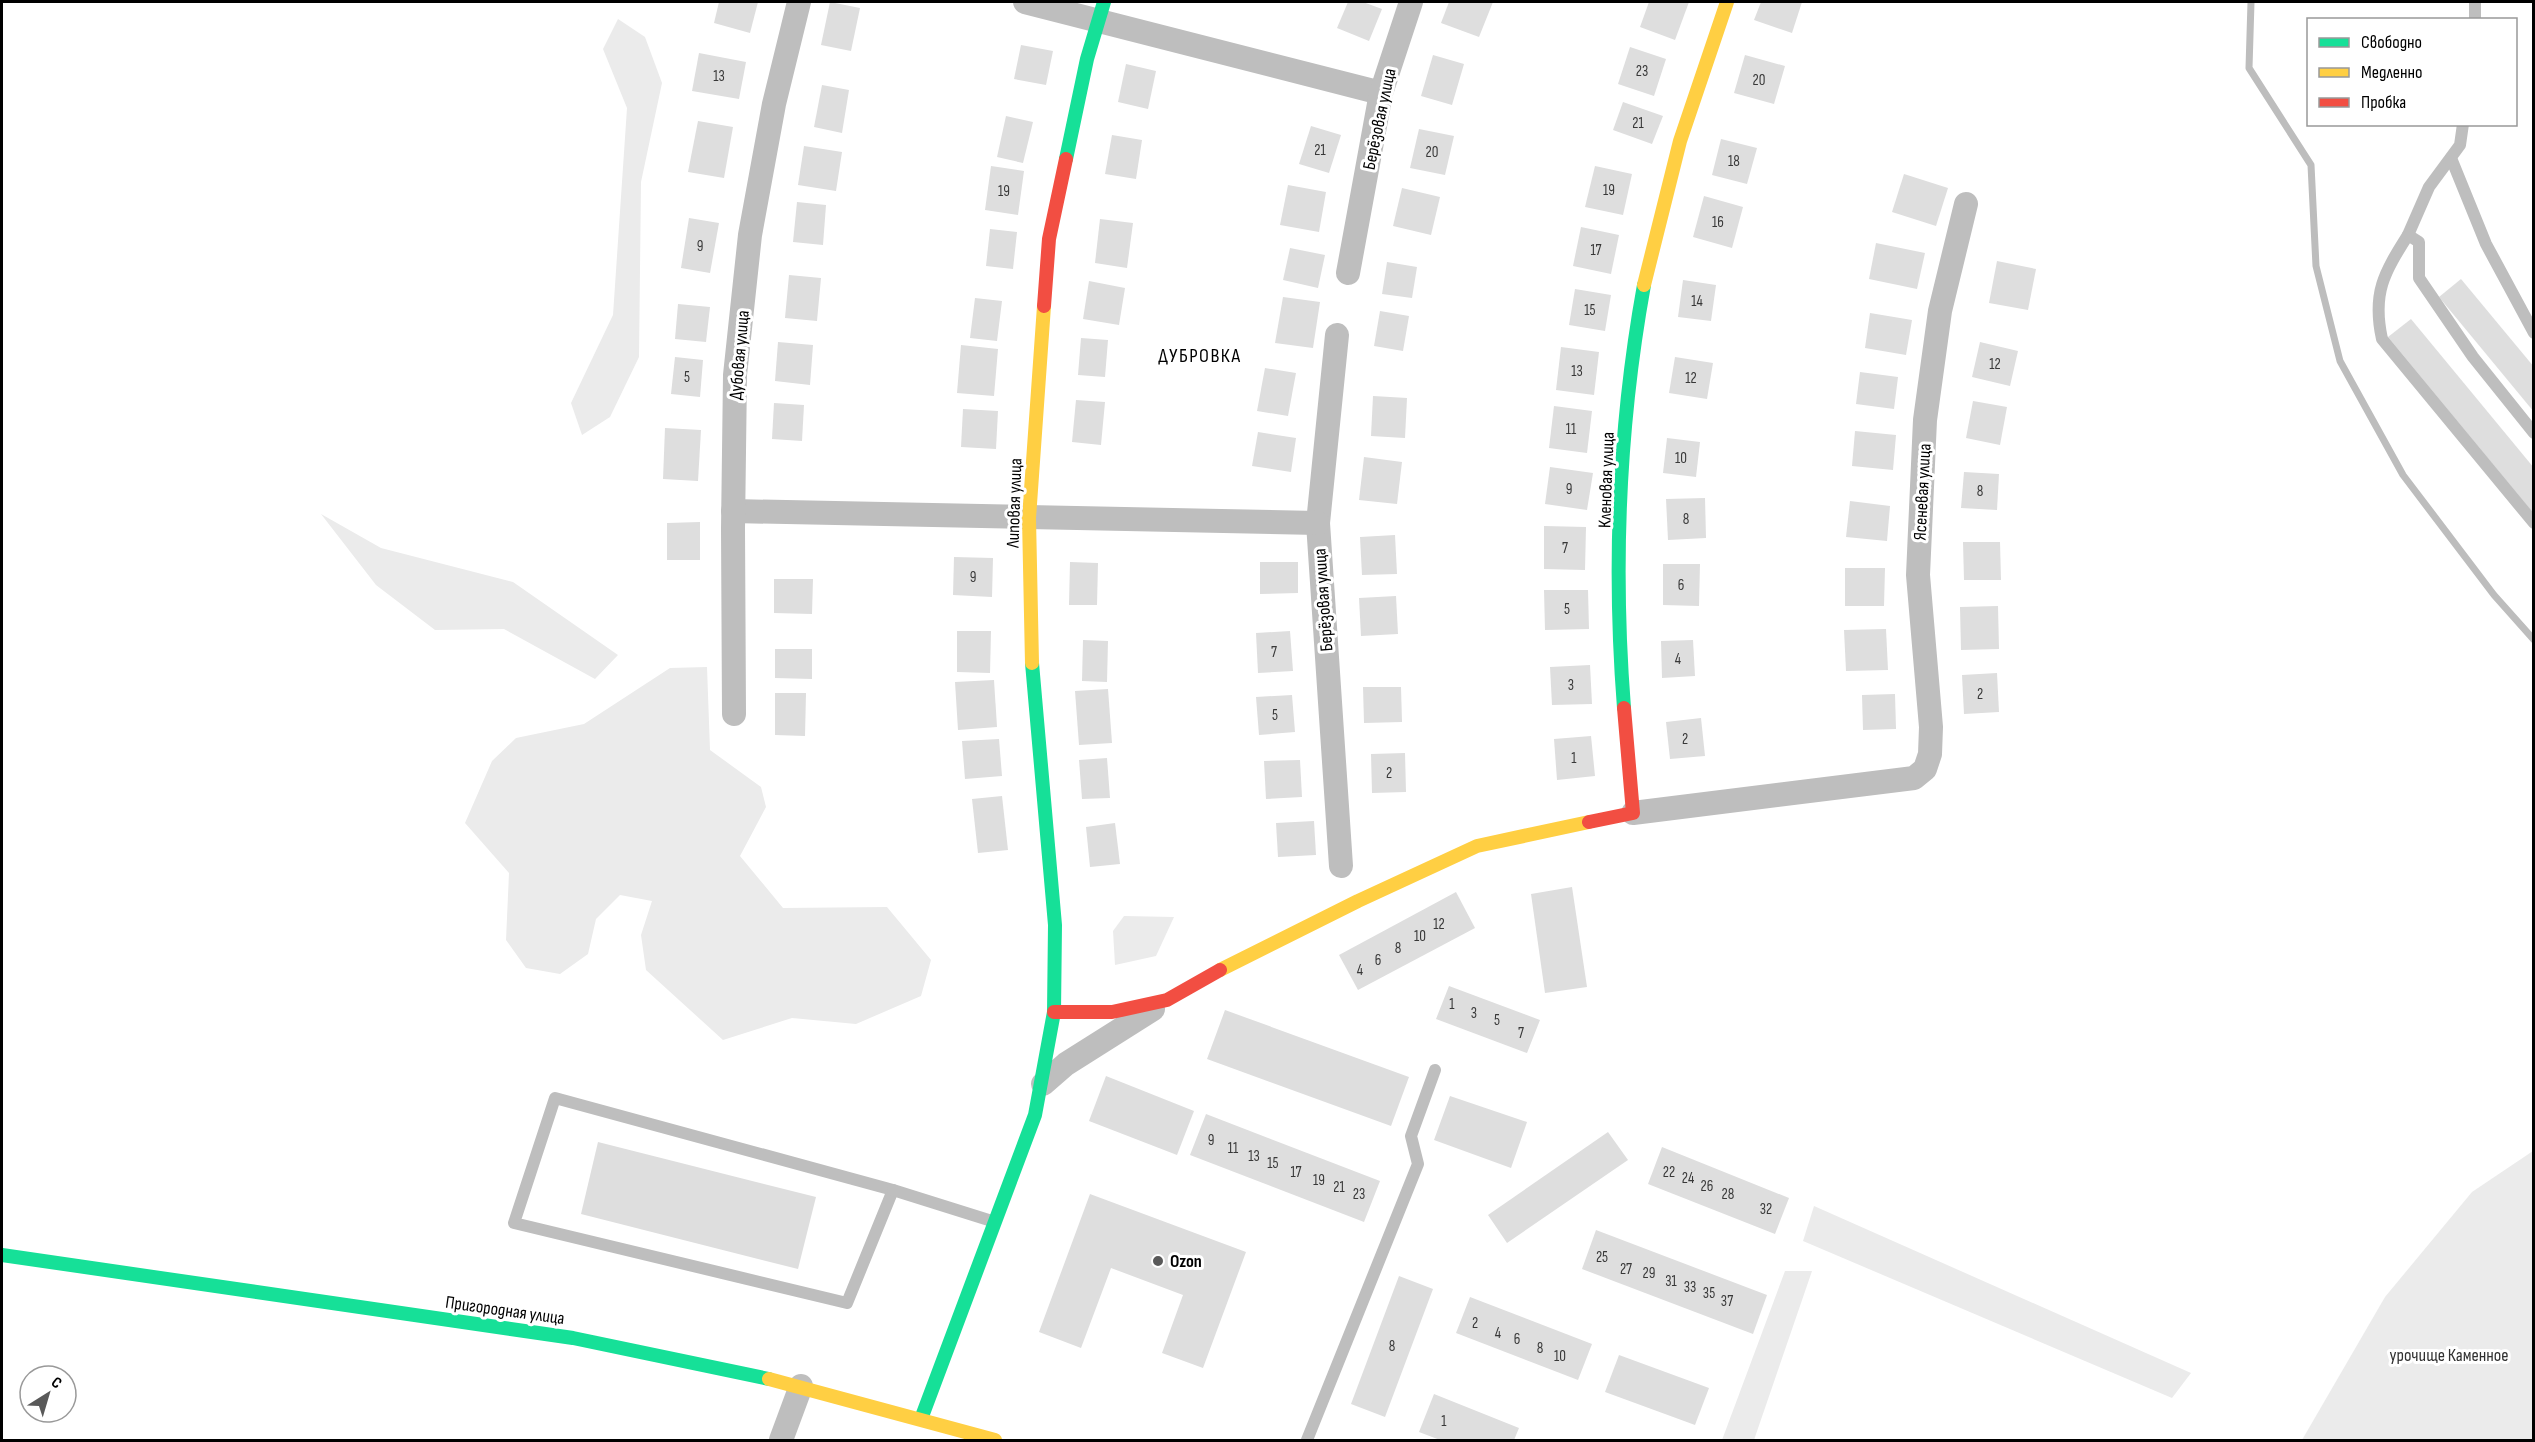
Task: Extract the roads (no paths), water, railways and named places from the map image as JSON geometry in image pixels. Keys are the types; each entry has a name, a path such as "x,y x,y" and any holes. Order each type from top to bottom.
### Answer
{"street":[{"name":"Дубовая улица","path":"734,714 735,375 750,235 774,104 799,2"},
{"path":"1025,2 1100,11 1146,31 1381,93"},
{"name":"Берёзовая улица","path":"1348,273 1381,93 1411,2"},
{"name":"Кленовая улица","path":"1633,813 1619,606 1628,398 1644,285 1668,180 1705,58 1727,2"},
{"name":"Липовая улица","path":"921,1419 1035,1114 1054,1012 1055,925 1033,691 1029,518 1049,239 1100,11"},
{"name":"Ясеневая улица","path":"1633,813 1914,778 1924,769 1930,754 1931,726 1918,575 1925,420 1940,312 1966,204"},
{"name":"Берёзовая улица","path":"1337,334 1318,523 1341,866"},
{"path":"733,511 1318,523"},
{"path":"1042,1084 1066,1064 1210,975 1358,901 1477,846 1633,813"},
{"path":"1054,1012 1112,1012 1167,1000"},
{"name":"Пригородная улица","path":"2,1255 573,1338 801,1386 995,1440"},
{"path":"782,1440 801,1386"}],"lane":[{"path":"2475,2 2475,18"},
{"path":"2463,126 2460,145 2429,187 2408,235 2384,274 2377,317 2382,339 2534,523"},
{"path":"2451,158 2486,244 2534,333"},
{"path":"2408,235 2419,242 2419,278 2473,357 2534,433"},
{"path":"1307,1440 1418,1164 1412,1136 1435,1070"},
{"path":"893,1190 847,1303 514,1223 555,1098 893,1190 994,1222"}],"waterway":[{"path":"2251,2 2249,68 2311,165 2316,266 2340,361 2403,475 2494,595 2534,640"}],"place":[{"name":"Ozon","path":"1158,1261"}],"district":[{"name":"ДУБРОВКА","path":"1200,355"}],"park label":[{"name":"урочище Каменное","path":"2449,1355"}]}
